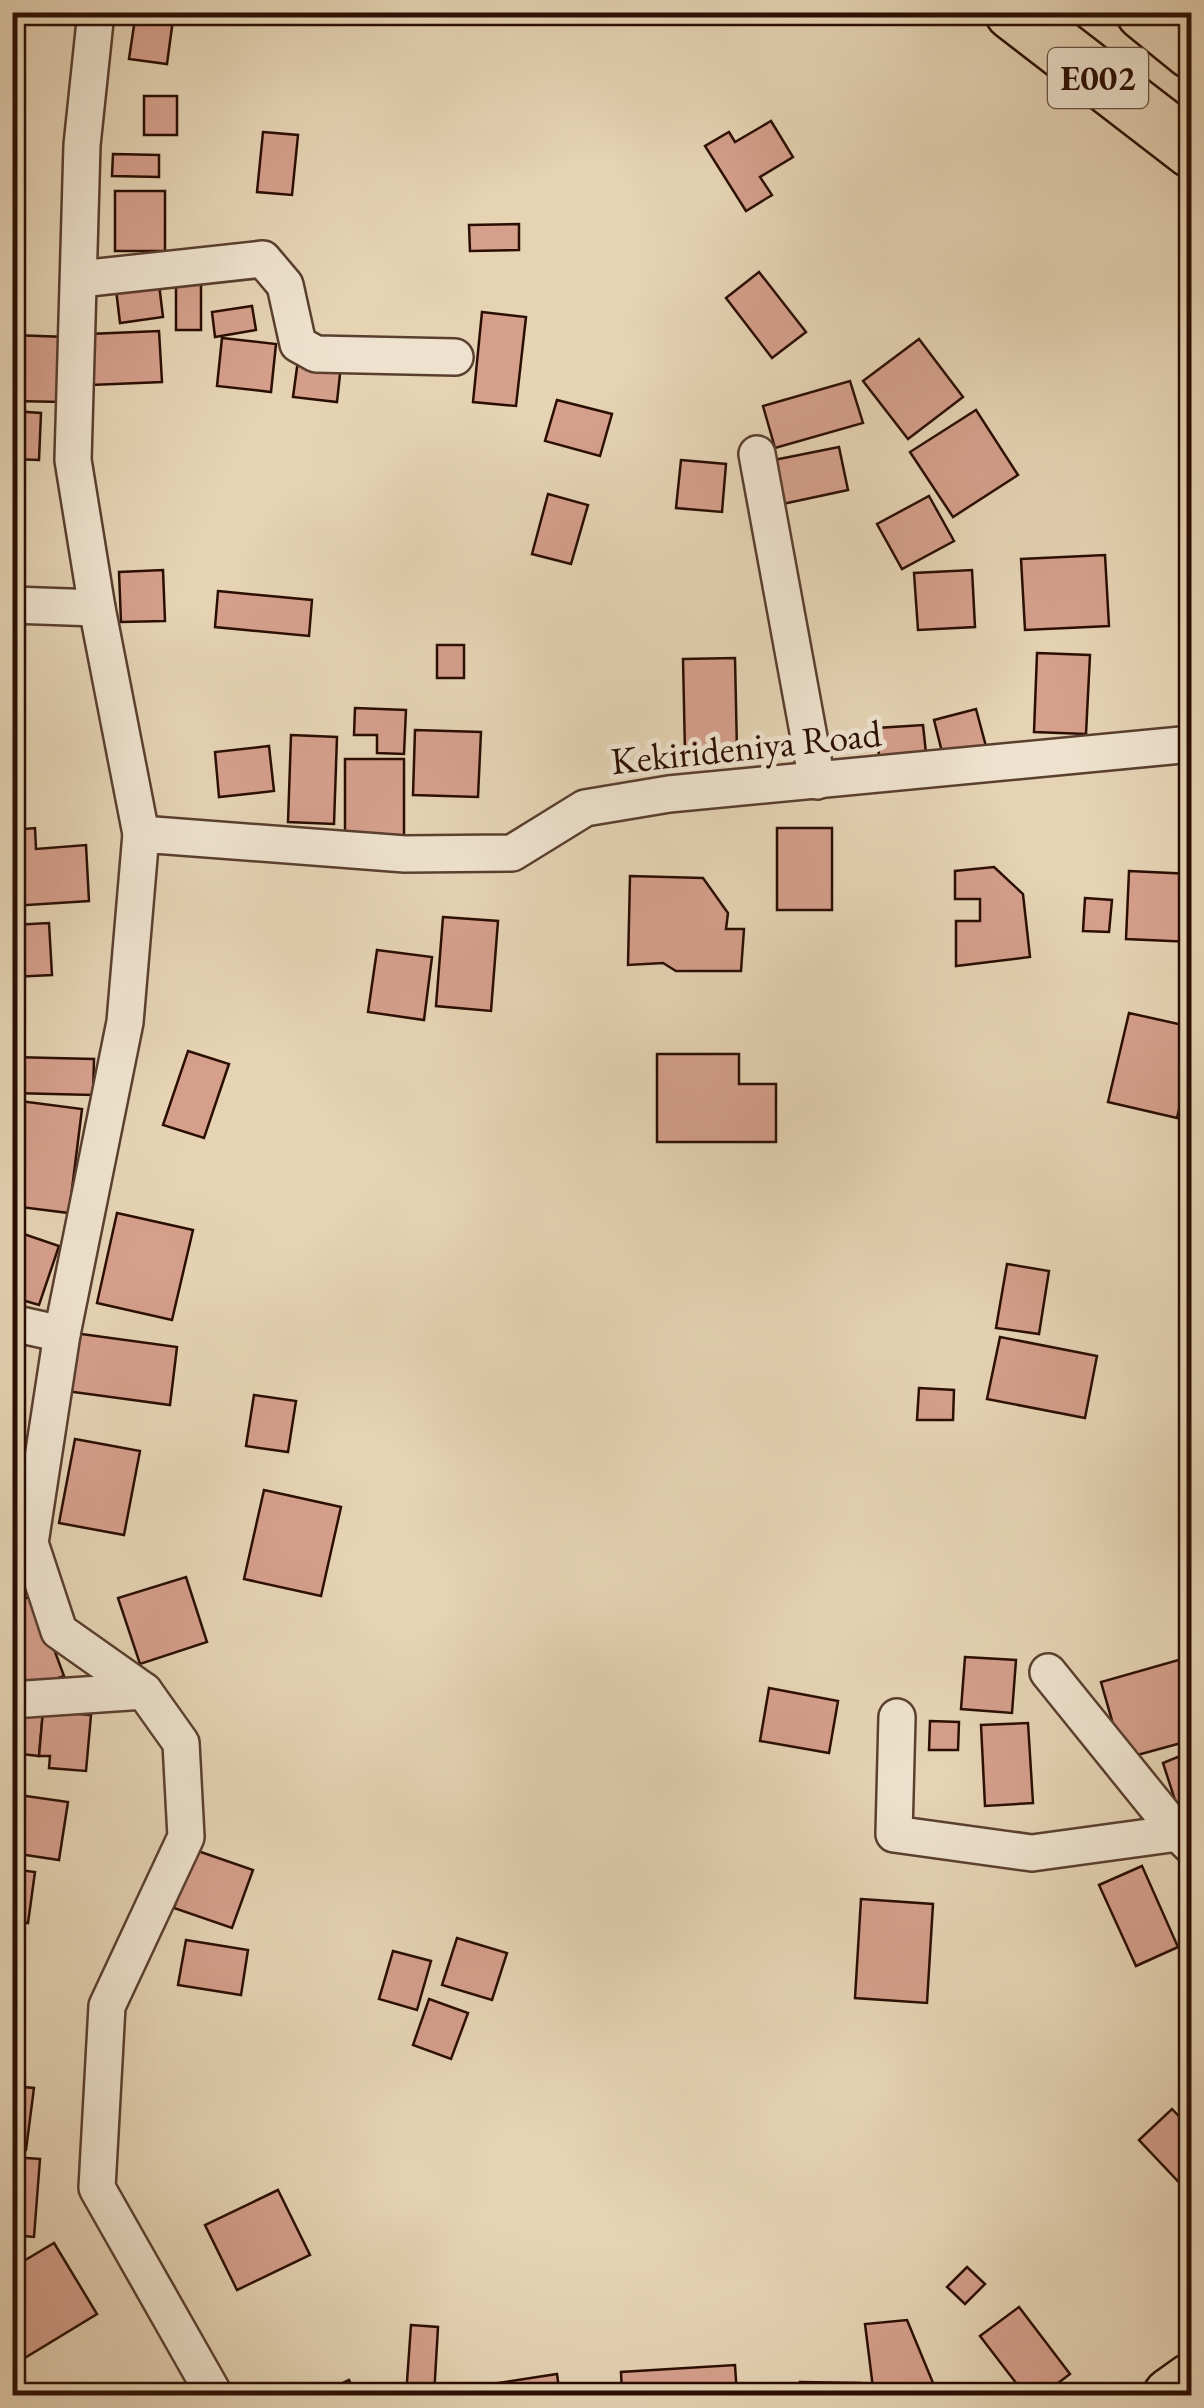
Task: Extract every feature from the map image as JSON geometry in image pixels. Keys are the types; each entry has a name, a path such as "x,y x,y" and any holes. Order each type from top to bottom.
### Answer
{"main road":[{"name":"E002","path":"1013,12 1188,147"},
{"name":"E002","path":"1144,12 1192,51"},
{"path":"1172,2396 1192,2380"}],"street":[{"path":"96,12 82,145 73,460 96,608 142,834 126,1022 62,1334 30,1543 58,1631 144,1691 181,1743 186,1836 108,2006 97,2188 215,2396"},
{"path":"80,279 263,259 285,284 298,344 316,354 454,357"},
{"path":"756,454 817,781"},
{"path":"12,605 96,608"},
{"name":"Kekirideniya Road","path":"142,834 405,854 512,853 585,808 669,794 1192,744"},
{"path":"12,1322 62,1334"},
{"path":"1048,1672 1185,1840"},
{"path":"12,1700 144,1691"},
{"path":"897,1717 894,1834 1032,1853 1185,1840"}],"building":[{"path":"136,12 174,12 167,64 129,59"},
{"path":"144,96 177,96 177,135 144,135"},
{"path":"771,121 793,157 760,177 772,195 746,211 705,146 729,132 735,142"},
{"path":"263,132 298,135 292,195 257,192"},
{"path":"113,154 159,155 159,177 112,176"},
{"path":"115,191 165,191 165,251 115,251"},
{"path":"519,224 519,250 470,251 469,225"},
{"path":"176,271 201,271 201,330 176,330"},
{"path":"759,272 806,332 772,358 726,298"},
{"path":"158,276 163,317 120,323 115,281"},
{"path":"252,306 256,330 215,337 212,312"},
{"path":"482,312 526,317 516,406 473,402"},
{"path":"159,331 162,382 91,385 89,334"},
{"path":"12,335 67,337 65,402 12,401"},
{"path":"222,338 276,344 271,392 217,386"},
{"path":"919,339 963,397 908,439 863,381"},
{"path":"298,360 341,365 337,402 293,397"},
{"path":"850,381 863,423 775,448 763,406"},
{"path":"557,400 612,414 600,456 545,441"},
{"path":"976,410 1018,475 953,517 910,452"},
{"path":"12,411 41,413 39,460 12,459"},
{"path":"839,447 848,490 778,505 769,461"},
{"path":"681,460 726,464 722,512 676,508"},
{"path":"12,464 22,464 24,536 12,536"},
{"path":"548,494 588,505 571,564 532,554"},
{"path":"929,496 954,541 902,569 877,524"},
{"path":"1105,555 1109,626 1025,630 1021,559"},
{"path":"163,570 165,621 121,622 119,572"},
{"path":"972,570 975,627 918,630 914,573"},
{"path":"218,591 312,600 309,636 215,627"},
{"path":"437,645 464,645 464,678 437,678"},
{"path":"1037,653 1090,655 1086,734 1034,732"},
{"path":"735,658 737,752 685,753 683,659"},
{"path":"355,708 406,710 404,754 377,753 377,735 354,735"},
{"path":"976,709 987,750 944,760 934,720"},
{"path":"923,725 926,753 879,757 877,728"},
{"path":"415,730 481,732 478,797 413,795"},
{"path":"291,735 337,737 334,824 288,822"},
{"path":"269,746 274,791 219,797 215,752"},
{"path":"345,759 404,759 404,839 345,839"},
{"path":"35,828 36,849 86,845 89,901 12,906 12,830"},
{"path":"777,828 832,828 832,910 777,910"},
{"path":"994,867 1023,894 1030,957 956,966 956,921 980,921 980,899 955,899 955,871"},
{"path":"1129,871 1192,874 1192,942 1126,939"},
{"path":"630,876 703,878 728,913 726,929 744,929 741,971 676,971 663,963 628,965"},
{"path":"1085,898 1112,900 1109,932 1083,931"},
{"path":"443,917 498,921 491,1011 436,1006"},
{"path":"49,923 52,975 12,977 12,925"},
{"path":"377,950 432,957 424,1020 368,1012"},
{"path":"1129,1013 1192,1027 1192,1055 1177,1118 1108,1102"},
{"path":"188,1051 229,1064 204,1138 163,1125"},
{"path":"657,1054 739,1054 739,1084 776,1084 776,1142 657,1142"},
{"path":"12,1057 94,1059 93,1095 12,1093"},
{"path":"12,1100 82,1109 69,1213 12,1206"},
{"path":"117,1213 193,1230 172,1320 97,1303"},
{"path":"12,1230 59,1246 39,1305 12,1297"},
{"path":"1007,1264 1049,1271 1039,1334 996,1328"},
{"path":"74,1333 177,1347 170,1405 66,1391"},
{"path":"1000,1337 1097,1356 1085,1418 987,1399"},
{"path":"919,1388 954,1390 953,1420 917,1420"},
{"path":"254,1395 296,1401 288,1452 246,1446"},
{"path":"75,1439 140,1451 124,1535 59,1523"},
{"path":"264,1490 341,1507 321,1596 244,1579"},
{"path":"186,1577 207,1642 140,1664 118,1598"},
{"path":"34,1595 64,1676 13,1694 12,1603"},
{"path":"965,1657 1016,1660 1012,1713 961,1709"},
{"path":"1189,1657 1192,1740 1123,1759 1101,1682"},
{"path":"769,1688 838,1701 829,1753 760,1741"},
{"path":"12,1707 43,1711 39,1756 12,1753"},
{"path":"43,1711 91,1715 86,1771 49,1768 50,1756 39,1756"},
{"path":"930,1721 959,1722 958,1750 929,1750"},
{"path":"1028,1723 1033,1803 985,1806 981,1725"},
{"path":"1192,1751 1192,1822 1183,1825 1163,1763"},
{"path":"12,1794 68,1802 59,1860 12,1853"},
{"path":"195,1850 253,1870 232,1928 174,1908"},
{"path":"1142,1866 1178,1947 1136,1966 1099,1885"},
{"path":"12,1869 35,1872 28,1923 12,1921"},
{"path":"861,1899 933,1904 927,2003 855,1998"},
{"path":"457,1938 507,1953 492,2000 442,1985"},
{"path":"186,1940 248,1950 241,1995 178,1985"},
{"path":"393,1951 431,1961 417,2010 379,1999"},
{"path":"429,1999 468,2013 451,2059 413,2045"},
{"path":"12,2086 34,2088 26,2150 12,2149"},
{"path":"1172,2109 1192,2130 1192,2196 1139,2140"},
{"path":"12,2157 40,2159 34,2237 12,2235"},
{"path":"278,2190 310,2255 237,2290 205,2225"},
{"path":"54,2243 97,2314 23,2359 12,2341 12,2268"},
{"path":"967,2267 985,2284 965,2304 947,2287"},
{"path":"1019,2307 1070,2374 1041,2396 1026,2396 980,2336"},
{"path":"907,2320 938,2395 874,2396 865,2324"},
{"path":"411,2325 438,2327 434,2396 406,2396"},
{"path":"735,2365 737,2396 622,2396 621,2372"},
{"path":"557,2374 560,2396 499,2396 498,2383"},
{"path":"349,2380 357,2396 316,2396"},
{"path":"800,2382 861,2383 861,2396 800,2396"}]}
